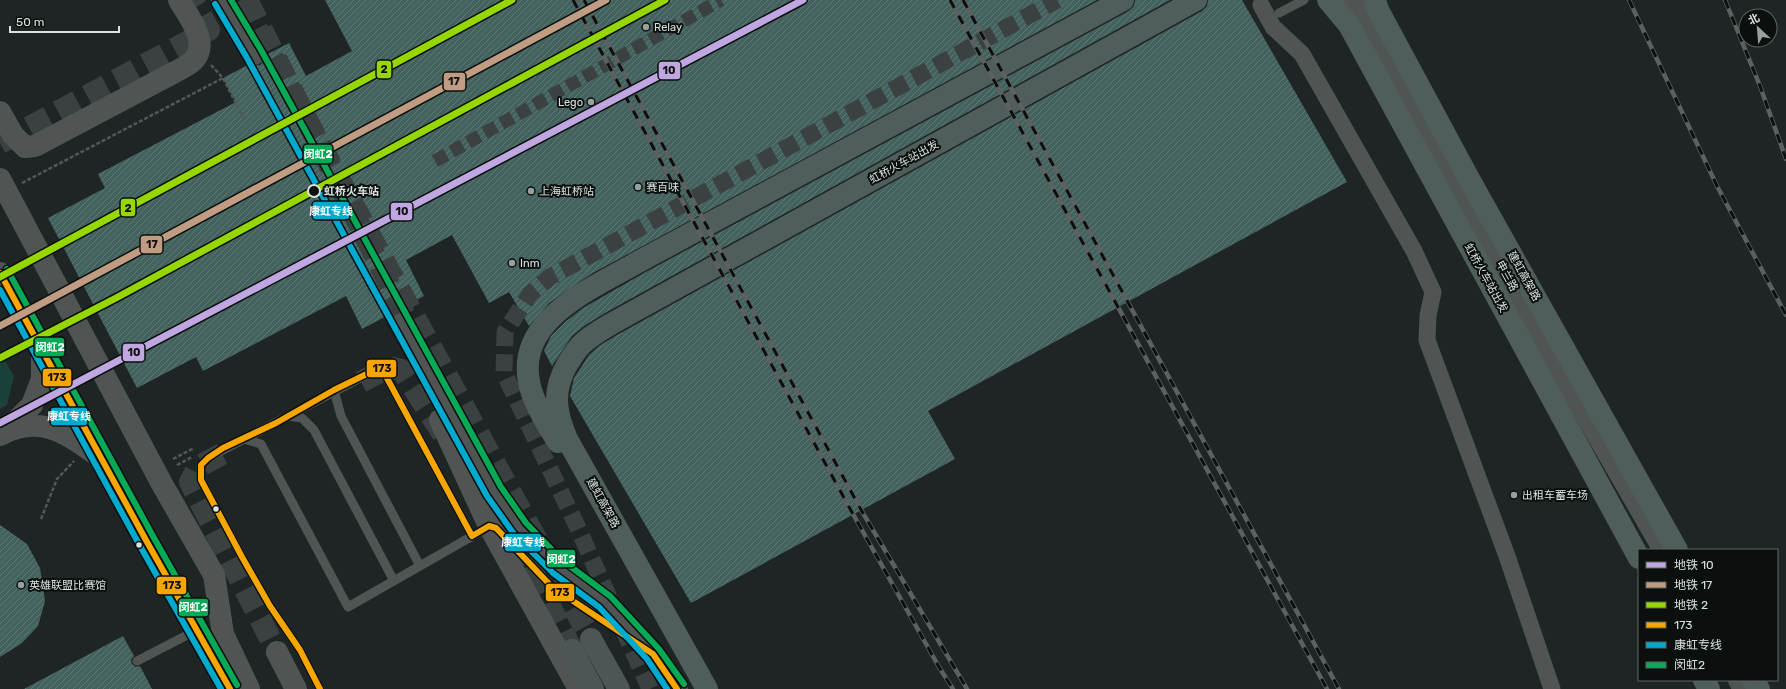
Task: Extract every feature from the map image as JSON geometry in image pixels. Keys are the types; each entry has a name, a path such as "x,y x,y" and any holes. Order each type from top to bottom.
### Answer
{"highway":[{"path":"586,474 562,451 533,396 528,373 531,346 540,330 553,315 575,298 638,262 1123,0"},
{"name":"虹桥火车站出发","path":"611,324 1196,0"},
{"name":"虹桥火车站出发","path":"1328,0 1349,24 1638,556"},
{"path":"1334,0 1349,24"},
{"name":"建虹高架路","path":"1375,3 1468,177 1676,549"},
{"name":"建虹高架路","path":"611,324 579,346 564,369 556,396 558,412 562,427 586,474 707,689"}],"main road":[{"path":"0,273 42,348 95,454 147,542 230,689"},
{"path":"591,639 619,689"},
{"path":"572,650 593,689"}],"street":[{"path":"0,112 13,135 25,147 35,146 175,72 194,60 199,51 199,35 179,0"},
{"path":"222,0 254,54"},
{"name":"申兰路","path":"1353,0 1515,292 1663,549"},
{"path":"1261,5 1274,27 1302,54 1414,251 1433,292 1428,316 1427,340 1507,556 1552,689"},
{"path":"0,179 162,484 214,575 223,634 250,689"},
{"path":"579,689 481,531 445,431 402,324 494,492 520,528 558,567 604,601 653,654 677,689"},
{"path":"3,434 32,404 42,379 42,348"},
{"path":"3,434 25,426 44,425 69,436 95,454"},
{"path":"277,652 296,689"}],"lane":[{"path":"1279,13 1304,0"},
{"path":"320,689 300,650 270,606 242,557 201,480 201,465 208,458 223,448 244,439 334,390 381,367 481,531"},
{"path":"334,390 341,416 420,566"},
{"path":"288,416 302,418 314,430 394,581"},
{"path":"244,439 261,444 348,607 481,531 496,528 552,587 653,654"},
{"path":"137,661 197,630"}],"path":[{"path":"199,51 223,78 245,121"},
{"path":"46,170 223,78"},
{"path":"173,459 194,448"},
{"path":"41,519 57,479 95,454"},
{"path":"177,466 198,454"}],"green space":[{"path":"0,352 14,376 7,405 0,409"}],"building":[{"path":"325,0 1097,0 591,274 549,303 529,326 509,292 489,303 452,235 406,260 424,296 362,329 346,296 203,371 196,357 137,388 48,218 105,188 98,174 236,102 223,78 248,65 260,65 265,60 266,55 289,43 306,76 352,51"},
{"path":"1135,0 1170,0 605,313 584,326 572,336 552,366 544,351 551,336 565,322 583,308 644,273 1129,11 1134,6"},
{"path":"1208,0 1242,0 1347,182 928,411 955,459 691,603 570,396 574,378 589,355 599,346 617,335 1202,11 1207,6"},
{"name":"英雄联盟比赛馆","path":"0,525 27,544 40,568 45,601 38,626 22,643 0,657"},
{"path":"123,636 134,656 131,660 132,664 136,667 140,666 152,689 24,689"}],"tunnel":[{"path":"0,143 209,30 192,0"},
{"path":"241,0 591,639"},
{"path":"247,0 417,340"},
{"path":"435,161 721,0"},
{"path":"650,689 577,526 504,373 505,332 530,294 550,277 1057,0"},
{"path":"361,382 389,367 402,370 446,439"},
{"path":"222,454 198,467 190,482 277,652"},
{"path":"504,514 572,650"},
{"path":"509,539 543,592"}],"railway":[{"path":"573,0 849,507 939,667 953,689"},
{"path":"584,0 860,508 967,689"},
{"path":"950,0 1327,689"},
{"path":"963,0 1339,689"},
{"path":"1629,0 1717,186 1786,315"},
{"path":"1725,0 1760,86 1786,159"}],"metro line":[{"name":"2","path":"0,277 512,0"},
{"name":"17","path":"0,326 606,0"},
{"name":"2","path":"0,358 116,298 665,0"},
{"name":"10","path":"0,423 803,0"}],"transit line":[{"name":"闵虹2","path":"231,0 261,50 501,487 526,523 563,561 610,596 659,649 684,684"},
{"name":"康虹专线","path":"215,4 247,58 487,496 514,534 553,573 599,607 647,659 667,689"},
{"name":"闵虹2","path":"7,269 154,538 237,685"},
{"name":"173","path":"0,273 147,542 230,689"},
{"name":"康虹专线","path":"0,290 140,546 221,689"},
{"name":"173","path":"320,689 300,650 270,606 242,557 201,480 201,465 208,458 223,448 276,423 334,390 381,367 472,536 489,526 496,528 552,587 653,654 677,689"}],"place":[{"name":"Relay","path":"646,27"},
{"name":"Lego","path":"591,102"},
{"name":"赛百味","path":"638,187"},
{"name":"虹桥火车站","path":"314,191"},
{"name":"上海虹桥站","path":"531,191"},
{"name":"Inm","path":"512,263"},
{"name":"出租车蓄车场","path":"1514,495"},
{"name":"英雄联盟比赛馆","path":"21,585"}]}
